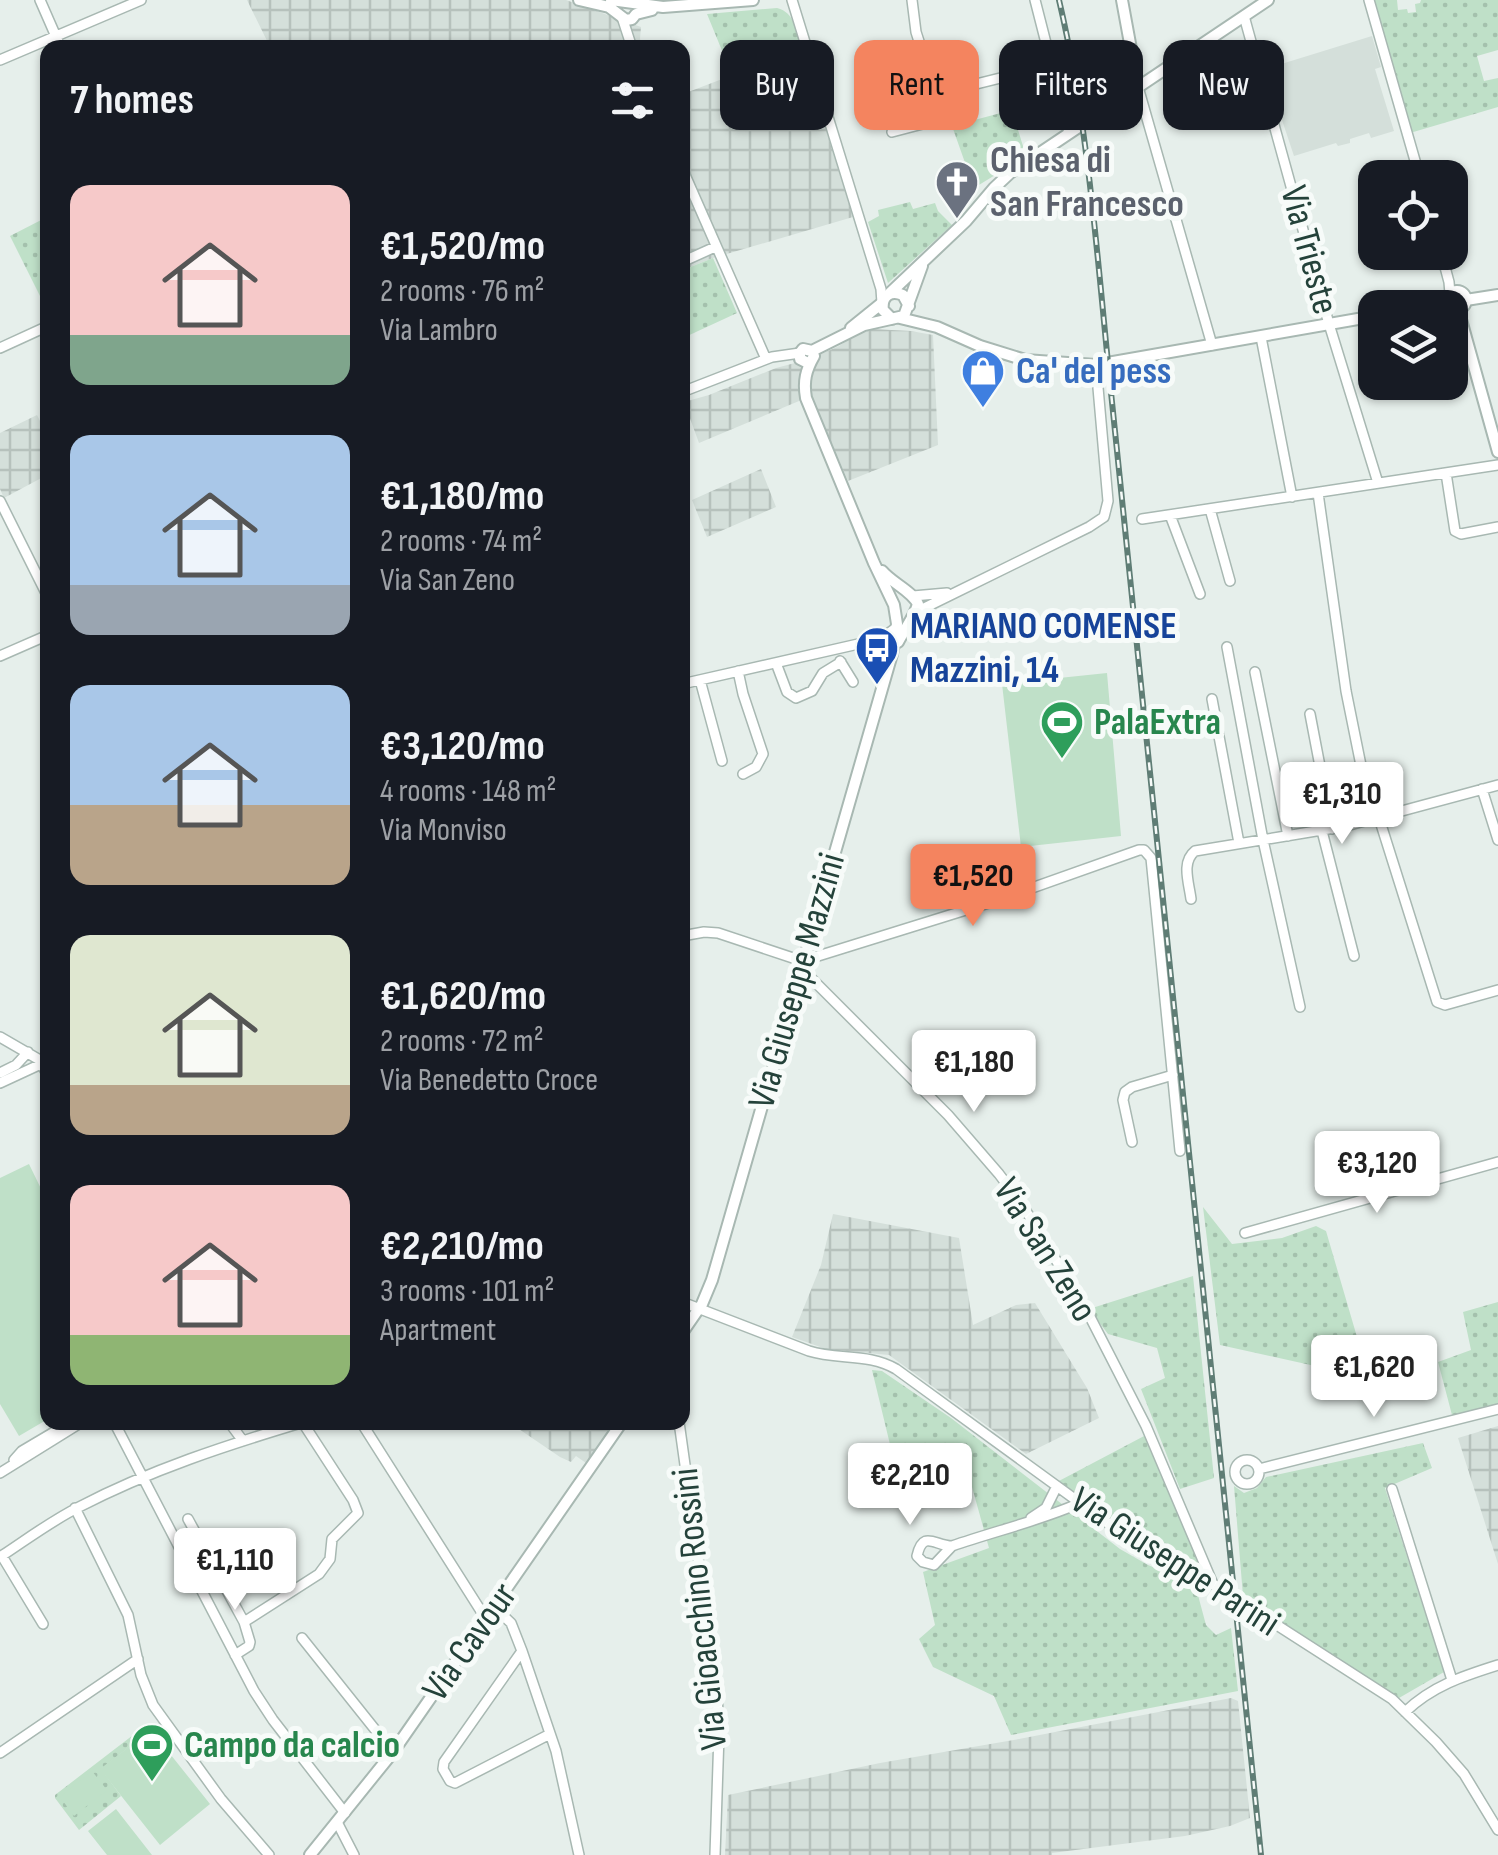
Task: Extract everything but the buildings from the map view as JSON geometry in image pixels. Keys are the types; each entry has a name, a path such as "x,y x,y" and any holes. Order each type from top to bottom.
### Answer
{"street":[{"path":"40,0 57,40"},
{"path":"44,40 141,0"},
{"path":"579,0 628,12 753,0"},
{"path":"610,0 628,12"},
{"path":"792,0 886,298 885,314 937,327 1025,360 1096,365 1358,319"},
{"path":"892,132 934,121 942,113 916,32 912,0"},
{"path":"1035,0 1045,40"},
{"path":"1122,0 1129,40"},
{"path":"1143,84 1268,0"},
{"path":"1369,0 1415,160"},
{"path":"628,12 631,40"},
{"name":"Via Trieste","path":"1244,16 1329,324 1378,484"},
{"path":"0,60 40,42"},
{"path":"1143,104 1212,345"},
{"path":"1068,130 1069,134"},
{"path":"690,389 766,360 807,356 837,340 966,221 1001,181 1075,130"},
{"path":"690,187 766,360"},
{"path":"690,258 716,247"},
{"path":"847,332 897,319 907,312 916,276 927,257"},
{"path":"886,298 903,294 937,327"},
{"path":"1468,299 1498,294"},
{"path":"0,348 40,330"},
{"path":"1261,337 1292,496"},
{"path":"1468,347 1498,452"},
{"path":"807,356 806,398 874,563 912,595 918,604 914,614"},
{"path":"955,592 901,595 895,608 903,617 914,614 1089,528 1105,514 1108,501 1096,365"},
{"path":"1142,519 1498,465"},
{"path":"1446,473 1456,531 1461,534 1498,527"},
{"path":"1318,492 1346,691 1376,819 1434,997 1440,1004 1448,1004 1498,990"},
{"path":"0,501 40,581"},
{"path":"1210,509 1230,581"},
{"path":"1170,515 1200,594"},
{"name":"Via Giuseppe Mazzini","path":"700,1308 712,1280 897,628 895,608 874,563"},
{"name":"Via Giuseppe Mazzini","path":"891,648 914,614"},
{"path":"690,682 867,642 897,628"},
{"path":"0,656 40,638"},
{"path":"867,642 891,648"},
{"path":"1227,647 1300,1007"},
{"path":"834,650 854,682"},
{"path":"776,663 787,692 796,698 814,690 823,673 841,662"},
{"path":"738,672 762,754 756,767 743,774"},
{"path":"1254,672 1288,836"},
{"path":"700,680 722,762"},
{"path":"1212,699 1239,843"},
{"path":"1310,714 1327,830 1354,956"},
{"path":"1191,899 1187,863 1190,854 1199,849 1327,830 1498,785"},
{"path":"1482,789 1498,840"},
{"path":"690,935 718,933 801,964 1140,850 1146,852 1151,858 1180,1151"},
{"name":"Via San Zeno","path":"801,964 948,1115 1023,1206 1086,1311 1146,1426 1212,1584"},
{"path":"0,1037 38,1059"},
{"path":"0,1072 38,1059"},
{"path":"0,1083 38,1059"},
{"path":"1132,1142 1123,1100 1125,1092 1173,1075"},
{"path":"1245,1233 1498,1162"},
{"name":"Via Giuseppe Parini","path":"690,1305 812,1352 869,1358 887,1364 1147,1551 1212,1584 1392,1699 1464,1774 1498,1830"},
{"path":"690,1322 700,1308"},
{"path":"1258,1469 1498,1409"},
{"path":"0,1472 22,1452 57,1430"},
{"path":"0,1472 69,1430"},
{"path":"118,1430 254,1691 341,1818 354,1855"},
{"path":"235,1430 243,1441"},
{"path":"43,1624 1,1556 76,1508 144,1477 278,1430"},
{"path":"244,1622 319,1574 330,1559 332,1539 358,1514 309,1430"},
{"path":"366,1430 486,1619"},
{"name":"Via Cavour","path":"310,1855 393,1752 616,1430"},
{"name":"Via Gioacchino Rossini","path":"681,1430 717,1692 715,1855"},
{"path":"1028,1520 1046,1508 1057,1486"},
{"path":"1392,1489 1452,1680"},
{"path":"952,1546 1080,1503"},
{"path":"76,1508 128,1615 147,1694 159,1716 269,1855"},
{"path":"188,1518 244,1622 250,1642 235,1655"},
{"path":"494,1607 508,1618 522,1651 566,1789 579,1855"},
{"path":"302,1638 393,1752"},
{"path":"522,1651 443,1768 450,1781 456,1783 550,1734"},
{"path":"0,1753 138,1659"},
{"path":"1405,1712 1430,1691 1498,1664"}],"shaded area":[{"path":"247,0 566,0 641,27 640,40 267,40"},
{"path":"1372,36 1381,67 1375,69 1394,131 1371,138 1369,133 1350,139 1350,143 1336,143 1294,156 1284,126 1284,63"},
{"path":"720,80 720,130 826,130 853,217 690,267 690,91"},
{"path":"872,329 933,335 938,445 848,481 811,396 699,443 690,418 690,400 810,359"},
{"path":"37,415 40,421 40,479 4,498 0,489 0,433"},
{"path":"761,469 776,507 707,537 692,500"},
{"path":"833,1214 959,1238 973,1325 1016,1305 1035,1303 1087,1388 1099,1418 1026,1454 889,1355 826,1349 792,1337 821,1265"},
{"path":"1498,1426 1498,1564 1458,1438"},
{"path":"520,1430 609,1430 586,1463 576,1456 571,1462"},
{"path":"1231,1698 1238,1701 1250,1818 1230,1826 1052,1855 725,1855 728,1795"}],"green space":[{"path":"1374,0 1397,0 1398,10 1407,9 1408,13 1416,12 1415,4 1421,0 1498,0 1498,50 1477,56 1484,81 1498,78 1498,107 1410,133"},
{"path":"777,8 788,14 799,40 720,40 720,46 707,14"},
{"path":"999,113 999,130 1018,130 1026,156 974,188 953,130 979,130 979,119"},
{"path":"910,202 913,209 935,203 952,225 888,283 868,222 879,216 878,210"},
{"path":"40,221 40,296 10,236"},
{"path":"713,258 737,313 690,335 690,267"},
{"name":"PalaExtra","path":"1107,673 1121,836 1021,847 1002,684"},
{"path":"29,1164 40,1187 40,1424 19,1436 0,1404 0,1178"},
{"path":"1203,1207 1232,1244 1282,1238 1316,1226 1326,1231 1369,1378 1220,1345"},
{"path":"1193,1276 1214,1478 1180,1489 1141,1389 1165,1378 1157,1348 1108,1334 1089,1309"},
{"path":"1498,1302 1498,1404 1452,1415 1438,1362 1471,1350 1463,1312"},
{"path":"872,1370 882,1371 951,1418 1120,1549 1195,1584 1206,1625 1216,1635 1231,1628 1238,1691 1011,1735 994,1696 933,1667 919,1639 935,1625 923,1572 989,1548 960,1444 894,1461"},
{"path":"1146,1435 1204,1575 1147,1548 1057,1482"},
{"path":"1423,1443 1432,1468 1385,1488 1444,1672 1399,1698 1348,1669 1243,1596 1234,1486 1244,1493 1257,1488 1266,1477"},
{"name":"Campo da calcio","path":"151,1730 210,1804 160,1845 100,1769"},
{"path":"137,1732 142,1737 101,1769 121,1796 79,1830 55,1795"},
{"path":"92,1771 107,1790 74,1816 60,1797"},
{"name":"Campo da calcio","path":"116,1809 152,1855 107,1855 88,1831"}],"railway":[{"path":"1059,0 1077,90 1095,226 1261,1855"}],"place":[{"name":"Chiesa di San Francesco","path":"957,220"},
{"name":"Ca' del pess","path":"983,409"},
{"name":"MARIANO COMENSE Mazzini, 14","path":"877,686"},
{"name":"PalaExtra","path":"1062,760"},
{"name":"Campo da calcio","path":"152,1783"}]}
